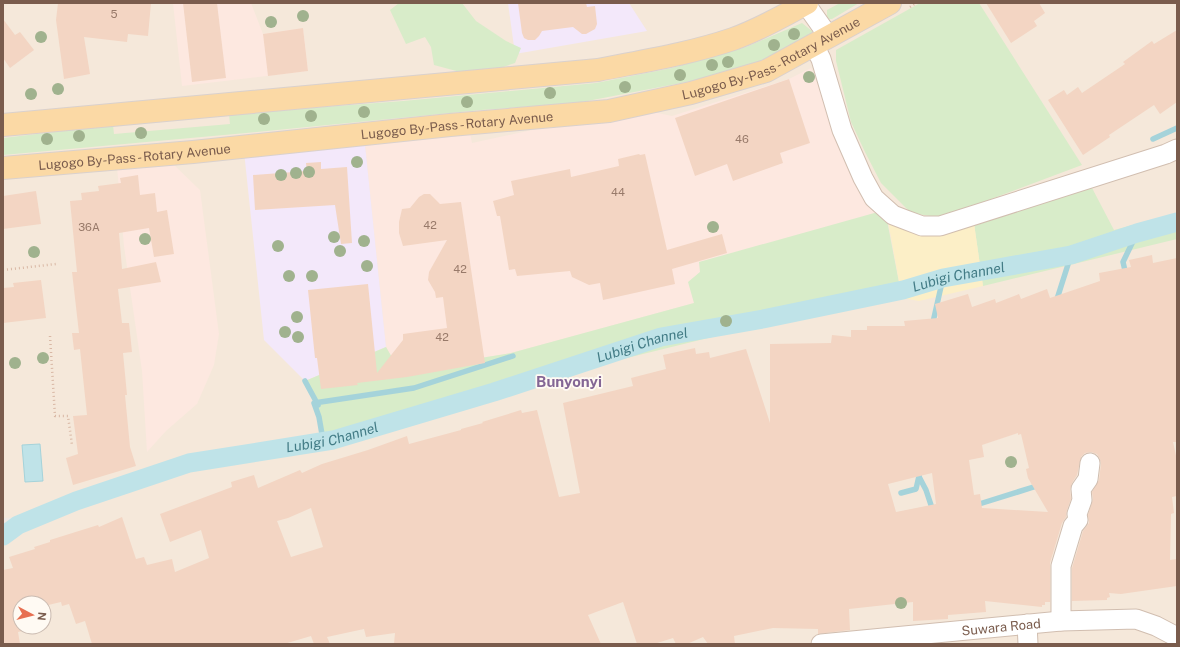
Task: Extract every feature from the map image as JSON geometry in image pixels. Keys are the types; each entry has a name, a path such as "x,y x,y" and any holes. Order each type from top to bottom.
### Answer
{"main road":[{"path":"3,125 598,70 685,52 733,39 771,23 806,3"},
{"name":"Lugogo By-Pass - Rotary Avenue","path":"3,168 193,152 450,125 609,111 691,93 766,71 890,3"}],"street":[{"path":"806,3 821,41 820,59 842,130 863,178 874,198 893,215 922,226 940,226 1166,154 1177,149"},
{"path":"1061,621 1061,566 1073,526 1078,520 1077,514 1082,500 1081,489 1088,479 1090,463"},
{"name":"Suwara Road","path":"821,644 1061,621 1136,619 1156,626 1177,637"},
{"path":"1027,624 1028,644"}],"path":[{"path":"3,270 56,264"},
{"path":"50,336 55,416 68,416 72,445"}],"shaded area":[{"path":"3,3 1177,3 1177,644 3,644"},
{"path":"173,3 251,3 263,34 303,28 308,71 182,86"},
{"path":"508,3 629,3 647,31 515,54"},
{"path":"811,68 861,192 885,210 700,272 689,282 694,303 511,353 399,371 386,347 364,135 469,127 472,143 634,108 672,116 789,79"},
{"path":"364,135 386,347 305,381 264,340 243,142"},
{"path":"171,162 200,190 219,334 214,365 197,404 166,431 147,452 142,371 124,246 117,167"},
{"path":"21,517 3,530 3,518"}],"green space":[{"path":"399,3 462,3 476,21 506,41 521,48 515,63 475,76 434,65 431,47 425,37 406,44 390,10"},
{"path":"840,3 859,3 832,19 829,19 827,16 827,10"},
{"path":"920,3 979,3 1082,165 967,208 936,217 911,213 881,183 851,122 836,61 836,50"},
{"path":"802,23 812,31 813,35 807,41 758,62 707,78 577,103 481,110 3,155 3,138 113,125 114,134 230,124 229,114 403,101 596,83 672,68 746,47"},
{"path":"1091,186 1114,230 1177,213 1177,239 983,286 974,224"},
{"path":"885,210 902,298 821,315 765,324 582,369 464,403 323,440 317,403 305,381 386,347 400,371 511,353 694,303 688,282 700,272 699,262"}],"sand":[{"path":"886,210 912,228 948,234 974,223 983,286 919,301 902,298"}],"water":[{"path":"40,444 43,481 25,482 22,445"}],"building":[{"path":"58,3 151,3 148,36 128,34 127,42 84,37 90,74 64,79 56,20"},
{"path":"183,3 217,3 226,78 192,82"},
{"path":"518,3 586,3 587,7 595,6 597,24 595,29 586,34 582,34 573,27 542,31 535,40 528,40 524,38 522,33"},
{"path":"986,3 1039,3 1045,13 1034,21 1037,26 1011,43"},
{"path":"3,19 15,35 20,32 34,50 10,68 3,58"},
{"path":"303,28 308,71 268,76 263,34"},
{"path":"1177,30 1177,102 1160,114 1154,105 1109,135 1110,137 1083,155 1048,100 1064,90 1067,95 1078,87 1082,93 1125,64 1123,62 1152,41 1154,44"},
{"path":"789,79 810,143 780,153 783,163 733,181 727,164 695,176 675,118"},
{"path":"645,154 667,250 722,234 727,253 672,269 675,284 603,300 600,283 589,285 572,277 570,271 517,276 515,269 509,270 500,216 497,216 493,201 514,195 511,181 570,169 571,177 619,166 618,159"},
{"path":"321,162 321,169 347,167 352,243 341,244 335,205 255,210 253,175 307,171 306,163"},
{"path":"138,175 140,195 155,193 157,212 167,210 174,254 154,257 149,228 119,233 122,269 156,262 161,282 118,289 122,323 129,323 132,352 123,353 130,447 136,466 73,485 66,458 78,454 73,416 87,415 80,349 74,350 72,333 79,333 72,272 77,272 70,201 82,200 81,193 99,191 98,186 121,183 120,178"},
{"path":"36,191 41,224 3,229 3,196"},
{"path":"424,194 430,194 440,204 461,202 485,363 407,377 357,383 358,385 321,389 317,358 315,358 308,290 368,284 377,373 403,340 403,334 447,328 443,297 436,298 435,292 428,280 429,272 447,240 403,246 399,233 399,222 402,209 410,208 419,197"},
{"path":"1152,255 1153,263 1177,258 1177,442 1173,442 1177,460 1177,496 1172,497 1174,513 1171,514 1170,560 1177,559 1177,586 1121,594 1109,593 1110,597 1107,598 1107,600 1072,601 1072,568 1083,531 1089,523 1088,515 1093,499 1092,492 1099,480 1101,464 1100,459 1097,454 1091,452 1085,453 1081,457 1077,475 1072,483 1070,490 1071,499 1050,563 1050,602 1045,602 1045,605 1042,605 1042,607 985,601 986,612 948,615 948,619 913,621 913,602 849,609 850,630 818,634 818,629 773,628 734,636 735,644 708,644 703,637 687,644 676,644 673,638 654,644 637,644 623,602 588,615 601,644 394,644 395,633 366,637 364,629 327,637 330,644 314,644 311,636 284,644 92,644 85,621 76,624 69,604 62,606 61,602 52,604 52,595 12,595 12,635 18,635 20,644 3,644 3,570 13,568 9,557 35,549 34,547 50,542 50,540 98,525 99,527 122,517 136,559 144,557 147,565 172,559 175,572 209,558 201,530 170,542 160,514 232,487 231,482 254,475 258,488 300,470 302,473 322,464 407,436 409,444 461,430 521,410 522,413 537,410 559,497 580,493 563,403 633,386 631,378 666,369 663,355 695,348 696,354 709,352 710,358 746,349 770,423 770,344 831,343 832,335 851,337 851,330 867,330 867,326 905,326 904,321 938,318 935,304 968,294 972,307 995,299 996,303 1019,294 1021,299 1047,289 1050,298 1100,281 1099,273 1131,267 1129,260","holes":["1018,433 1018,435 1021,434 1029,468 1026,469 1028,478 1048,512 982,508 980,494 974,495 969,460 984,457 982,445","932,473 936,504 896,512 888,484","311,508 323,547 291,557 277,521"]},
{"path":"41,280 46,318 3,323 3,288 14,287 13,283"}],"waterway":[{"path":"1153,139 1177,128"},
{"name":"Lubigi Channel","path":"3,536 18,525 76,501 189,463 333,440 494,392 661,337 763,319 903,290 943,278 1071,255 1137,233 1177,222"},
{"path":"1126,275 1123,262 1137,233"},
{"path":"1057,299 1071,255"},
{"path":"933,322 943,278"},
{"path":"333,440 323,440 319,417 314,403 414,388 513,356"},
{"path":"305,381 318,405"},
{"path":"916,471 926,490 933,511"},
{"path":"901,493 916,489 919,476"},
{"path":"976,505 1040,485"}],"district":[{"name":"Bunyonyi","path":"569,382"}]}
